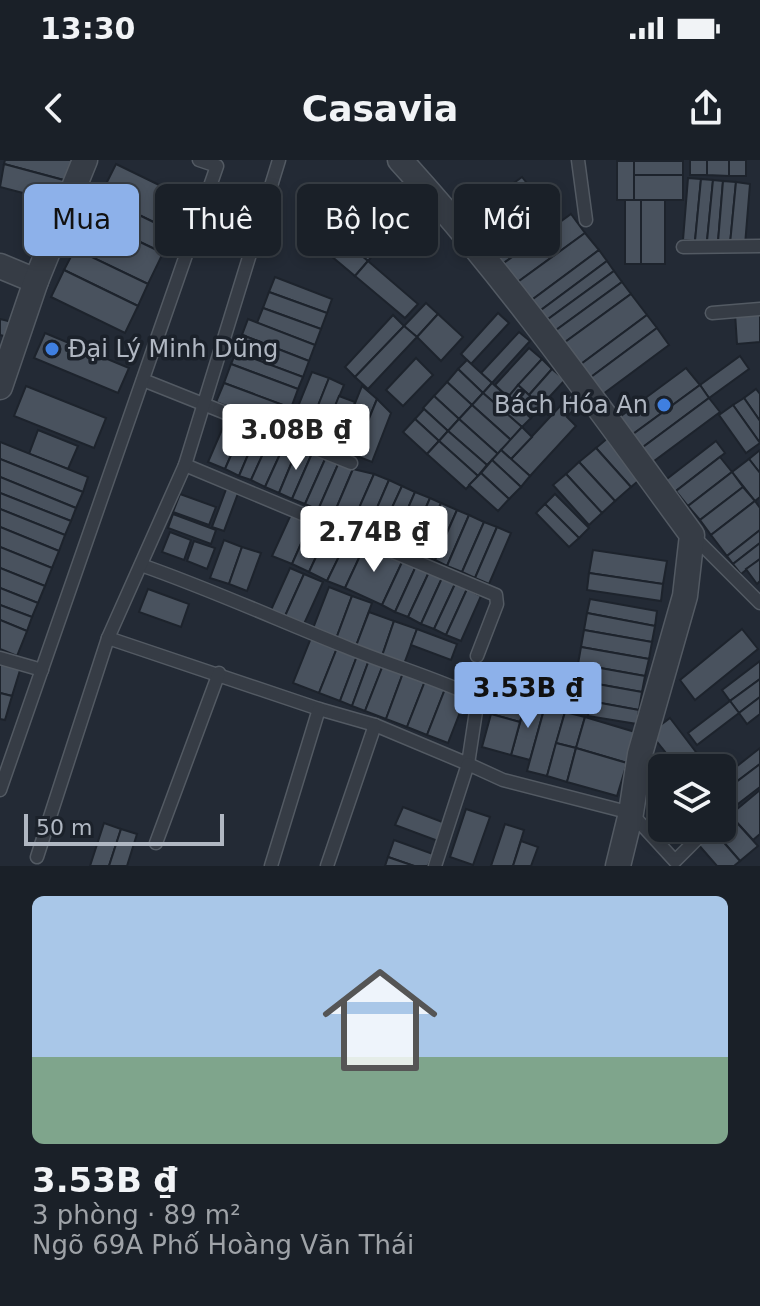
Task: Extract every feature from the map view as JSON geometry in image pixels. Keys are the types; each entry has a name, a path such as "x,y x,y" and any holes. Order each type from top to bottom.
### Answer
{"street":[{"path":"0,387 36,281 85,160"},
{"path":"400,160 440,204 580,382 692,535 685,596 640,754 631,813 618,866"},
{"path":"0,266 36,281"}],"lane":[{"path":"0,790 217,166 199,160"},
{"path":"37,857 108,638 185,465 279,160"},
{"path":"578,160 586,220"},
{"path":"683,247 760,246"},
{"path":"712,313 760,309"},
{"path":"143,380 351,463"},
{"path":"185,465 496,595 497,604 477,656"},
{"path":"692,535 760,603"},
{"path":"141,565 180,578 351,649 439,680 478,698 468,764 435,866"},
{"path":"108,638 375,725 503,780 631,813 648,832"},
{"path":"0,658 42,670"},
{"path":"156,843 219,673"},
{"path":"271,866 319,709"},
{"path":"327,866 375,725"},
{"path":"658,842 675,861 694,842"}],"building":[{"path":"5,160 77,160 71,182 4,164"},
{"path":"690,160 707,160 707,175 690,175"},
{"path":"707,160 729,160 729,176 707,175"},
{"path":"729,160 746,160 746,176 729,176"},
{"path":"617,161 634,161 634,200 617,200"},
{"path":"634,161 683,161 683,175 634,175"},
{"path":"4,164 71,182 24,184 24,193 0,187"},
{"path":"116,164 157,184 155,223 139,215 139,184 106,184"},
{"path":"634,175 683,175 683,200 634,200"},
{"path":"522,177 528,184 512,184"},
{"path":"688,178 701,179 695,241 683,240"},
{"path":"701,179 713,180 707,241 695,241"},
{"path":"713,180 723,181 718,242 707,241"},
{"path":"723,181 736,182 730,244 718,242"},
{"path":"736,182 750,184 745,245 730,244"},
{"path":"625,200 641,200 641,264 625,264"},
{"path":"641,200 665,200 665,264 641,264"},
{"path":"571,214 585,233 560,251 560,222"},
{"path":"139,215 155,223 155,249 139,241"},
{"path":"585,233 599,250 529,302 515,284 553,256 560,256 560,251"},
{"path":"139,241 155,249 155,256 162,256 148,284 90,256 139,256"},
{"path":"599,250 607,261 537,313 529,302"},
{"path":"71,256 90,256 148,284 138,306 64,270"},
{"path":"331,256 362,256 368,261 355,276"},
{"path":"494,256 514,256 501,265"},
{"path":"513,256 553,256 515,284 501,265"},
{"path":"368,261 418,304 405,318 355,276"},
{"path":"607,261 614,271 544,322 537,313"},
{"path":"64,270 138,306 125,333 51,297"},
{"path":"614,271 622,282 552,333 544,322"},
{"path":"275,277 332,299 327,313 269,292"},
{"path":"622,282 631,294 561,345 552,333"},
{"path":"269,292 327,313 321,329 263,308"},
{"path":"631,294 647,315 577,367 561,345"},
{"path":"426,303 438,314 417,337 404,326"},
{"path":"263,308 321,329 315,345 257,323"},
{"path":"760,311 760,342 737,344 735,313"},
{"path":"498,313 509,323 471,364 461,354"},
{"path":"438,314 463,337 441,361 417,337"},
{"path":"393,315 404,326 355,377 345,367"},
{"path":"647,315 657,328 587,380 577,367"},
{"path":"0,319 12,322 8,337 0,335"},
{"path":"248,319 315,345 309,361 242,335"},
{"path":"404,326 417,337 368,389 355,377"},
{"path":"657,328 669,345 599,397 587,380"},
{"path":"519,332 530,341 492,383 481,373"},
{"path":"45,333 129,368 118,393 34,358"},
{"path":"242,335 309,361 303,377 236,352"},
{"path":"529,348 542,359 508,397 495,385"},
{"path":"236,352 303,377 298,389 231,364"},
{"path":"740,356 749,369 709,398 700,385"},
{"path":"416,358 433,375 403,406 386,390"},
{"path":"542,359 552,369 529,395 518,385"},
{"path":"467,360 492,383 483,393 458,369"},
{"path":"231,364 298,389 291,408 224,383"},
{"path":"686,368 700,385 629,437 617,419"},
{"path":"458,369 483,393 472,405 447,382"},
{"path":"552,369 565,380 541,406 529,395"},
{"path":"312,372 329,378 306,436 289,429"},
{"path":"329,378 344,385 321,441 306,436"},
{"path":"447,382 472,405 459,419 434,396"},
{"path":"224,383 291,408 283,428 216,402"},
{"path":"492,383 531,418 522,427 483,393"},
{"path":"518,385 541,406 531,418 508,397"},
{"path":"700,385 709,398 639,450 629,437"},
{"path":"26,386 106,418 94,448 14,416"},
{"path":"362,386 377,399 354,455 337,448"},
{"path":"756,389 760,394 760,421 744,398"},
{"path":"575,390 584,398 567,417 576,426 530,476 511,459"},
{"path":"483,393 522,427 511,440 472,405"},
{"path":"339,396 355,402 337,448 321,441"},
{"path":"434,396 459,419 448,431 423,408"},
{"path":"709,398 720,412 650,464 639,450"},
{"path":"744,398 760,421 760,443 733,405"},
{"path":"377,399 391,413 372,462 354,455"},
{"path":"472,405 511,440 498,454 459,419"},
{"path":"733,405 760,443 746,453 719,415"},
{"path":"424,409 448,431 439,441 415,419"},
{"path":"227,418 245,423 225,469 208,462"},
{"path":"415,419 439,441 427,454 403,432"},
{"path":"459,419 498,454 487,465 448,431"},
{"path":"245,423 259,429 239,476 225,469"},
{"path":"522,427 532,437 511,459 501,450"},
{"path":"259,429 272,434 251,480 239,476"},
{"path":"38,430 78,446 68,469 29,454"},
{"path":"448,431 487,465 478,476 439,441"},
{"path":"272,434 286,441 265,487 251,480"},
{"path":"609,437 644,476 631,487 596,448"},
{"path":"286,441 299,445 279,493 265,487"},
{"path":"439,441 478,476 466,489 427,454"},
{"path":"716,441 725,453 672,494 663,482"},
{"path":"0,442 88,477 83,492 0,459"},
{"path":"299,445 313,451 292,499 279,493"},
{"path":"596,448 631,487 615,501 579,462"},
{"path":"501,450 530,476 521,487 492,460"},
{"path":"760,450 760,473 749,459"},
{"path":"313,451 326,457 305,504 292,499"},
{"path":"326,457 339,462 318,510 305,504"},
{"path":"720,457 732,472 688,506 676,491"},
{"path":"0,459 83,492 76,508 0,477"},
{"path":"749,459 760,473 760,497 755,501 732,472"},
{"path":"492,460 521,487 509,499 481,473"},
{"path":"339,462 353,469 333,516 318,510"},
{"path":"579,462 615,501 602,513 566,474"},
{"path":"353,469 374,474 352,524 333,516"},
{"path":"732,472 743,487 700,520 688,506"},
{"path":"481,473 509,499 498,511 469,485"},
{"path":"374,474 389,480 367,531 352,524"},
{"path":"566,474 602,513 589,525 553,485"},
{"path":"0,477 76,508 71,521 0,493"},
{"path":"389,480 402,486 379,536 367,531"},
{"path":"228,484 240,488 224,531 212,527"},
{"path":"402,486 415,492 393,543 379,536"},
{"path":"743,487 755,501 711,535 700,520"},
{"path":"415,492 430,498 408,549 393,543"},
{"path":"0,493 71,521 65,535 0,509"},
{"path":"180,494 216,507 209,525 173,512"},
{"path":"555,494 589,528 579,538 545,504"},
{"path":"430,498 441,503 419,554 408,549"},
{"path":"755,501 760,508 760,530 727,556 711,535"},
{"path":"441,503 457,510 435,560 419,554"},
{"path":"545,504 579,538 569,547 536,513"},
{"path":"0,509 65,535 59,551 0,527"},
{"path":"293,510 312,519 292,564 272,556"},
{"path":"457,510 469,515 447,566 435,560"},
{"path":"173,514 216,530 211,544 168,528"},
{"path":"469,515 484,522 462,572 447,566"},
{"path":"312,519 330,527 309,572 292,564"},
{"path":"484,522 497,527 475,578 462,572"},
{"path":"0,527 59,551 52,568 0,547"},
{"path":"330,527 349,536 327,581 309,572"},
{"path":"497,527 511,533 489,584 475,578"},
{"path":"760,530 760,543 733,564 727,556"},
{"path":"170,532 191,540 184,560 162,552"},
{"path":"349,536 366,543 345,588 327,581"},
{"path":"224,540 242,547 229,584 210,578"},
{"path":"194,541 215,548 207,569 187,561"},
{"path":"366,543 403,560 382,605 345,588"},
{"path":"760,543 760,559 741,574 733,564"},
{"path":"0,547 52,568 45,586 0,568"},
{"path":"242,547 261,553 247,591 229,584"},
{"path":"593,550 667,561 663,584 589,573"},
{"path":"760,559 760,581 757,584 746,569"},
{"path":"403,560 416,566 395,612 382,605"},
{"path":"416,566 429,572 408,617 395,612"},
{"path":"0,568 45,586 38,603 0,588"},
{"path":"290,568 304,574 285,616 271,610"},
{"path":"429,572 442,578 421,624 408,617"},
{"path":"589,573 663,584 661,601 587,590"},
{"path":"304,574 323,582 304,624 285,616"},
{"path":"442,578 455,584 434,629 421,624"},
{"path":"455,584 467,589 446,635 434,629"},
{"path":"329,587 352,596 336,639 312,631"},
{"path":"0,588 38,603 32,617 0,605"},
{"path":"148,589 189,604 181,627 139,612"},
{"path":"467,589 481,596 461,641 446,635"},
{"path":"352,596 372,603 356,646 336,639"},
{"path":"590,599 657,611 655,626 587,613"},
{"path":"0,605 32,617 27,631 0,620"},
{"path":"369,612 394,621 382,656 356,646"},
{"path":"587,613 655,626 652,642 584,630"},
{"path":"0,620 27,631 17,656 0,649"},
{"path":"394,621 417,629 404,664 382,656"},
{"path":"417,629 457,644 451,660 411,645"},
{"path":"742,629 758,649 695,700 680,680"},
{"path":"584,630 652,642 649,659 581,647"},
{"path":"311,638 337,648 319,693 293,683"},
{"path":"581,647 649,659 645,676 578,664"},
{"path":"337,648 357,656 340,701 319,693"},
{"path":"357,656 369,660 352,706 340,701"},
{"path":"369,660 383,665 365,711 352,706"},
{"path":"0,661 21,667 12,696 0,693"},
{"path":"760,661 760,679 730,701 722,690"},
{"path":"578,664 645,676 642,692 575,680"},
{"path":"383,665 403,673 386,719 365,711"},
{"path":"403,673 425,681 407,727 386,719"},
{"path":"760,679 760,697 739,713 730,701"},
{"path":"575,680 642,692 639,710 572,698"},
{"path":"425,681 445,689 427,735 407,727"},
{"path":"445,689 466,697 448,743 427,735"},
{"path":"498,692 526,701 520,722 491,714"},
{"path":"0,693 12,696 5,720 0,719"},
{"path":"760,697 760,714 747,724 739,713"},
{"path":"526,701 545,706 530,760 511,755"},
{"path":"590,701 639,710 637,724 588,716"},
{"path":"730,701 739,713 697,745 688,733"},
{"path":"545,706 565,712 547,776 527,771"},
{"path":"565,712 585,717 576,748 556,743"},
{"path":"491,714 520,722 511,755 482,747"},
{"path":"585,717 635,732 627,763 576,748"},
{"path":"670,718 697,754 667,754 650,733"},
{"path":"556,743 576,748 567,782 547,776"},
{"path":"576,748 627,763 617,796 567,782"},
{"path":"760,748 760,764 736,782 736,767"},
{"path":"760,764 760,787 736,805 736,782"},
{"path":"760,790 760,834 753,840 736,822 736,810"},
{"path":"403,807 445,823 438,841 395,825"},
{"path":"466,809 490,817 473,865 450,857"},
{"path":"736,822 758,846 740,861 723,842 736,842"},
{"path":"104,823 121,829 109,866 90,866"},
{"path":"505,824 524,830 513,866 491,866"},
{"path":"121,829 137,834 127,866 109,866"},
{"path":"394,840 433,854 428,866 414,866 388,857"},
{"path":"521,841 538,847 531,866 513,866"},
{"path":"723,842 740,861 734,866 717,866 697,843"},
{"path":"388,857 414,866 385,866"}],"place":[{"name":"Đại Lý Minh Dũng","path":"52,349"},
{"name":"Bách Hóa An","path":"664,405"}]}
